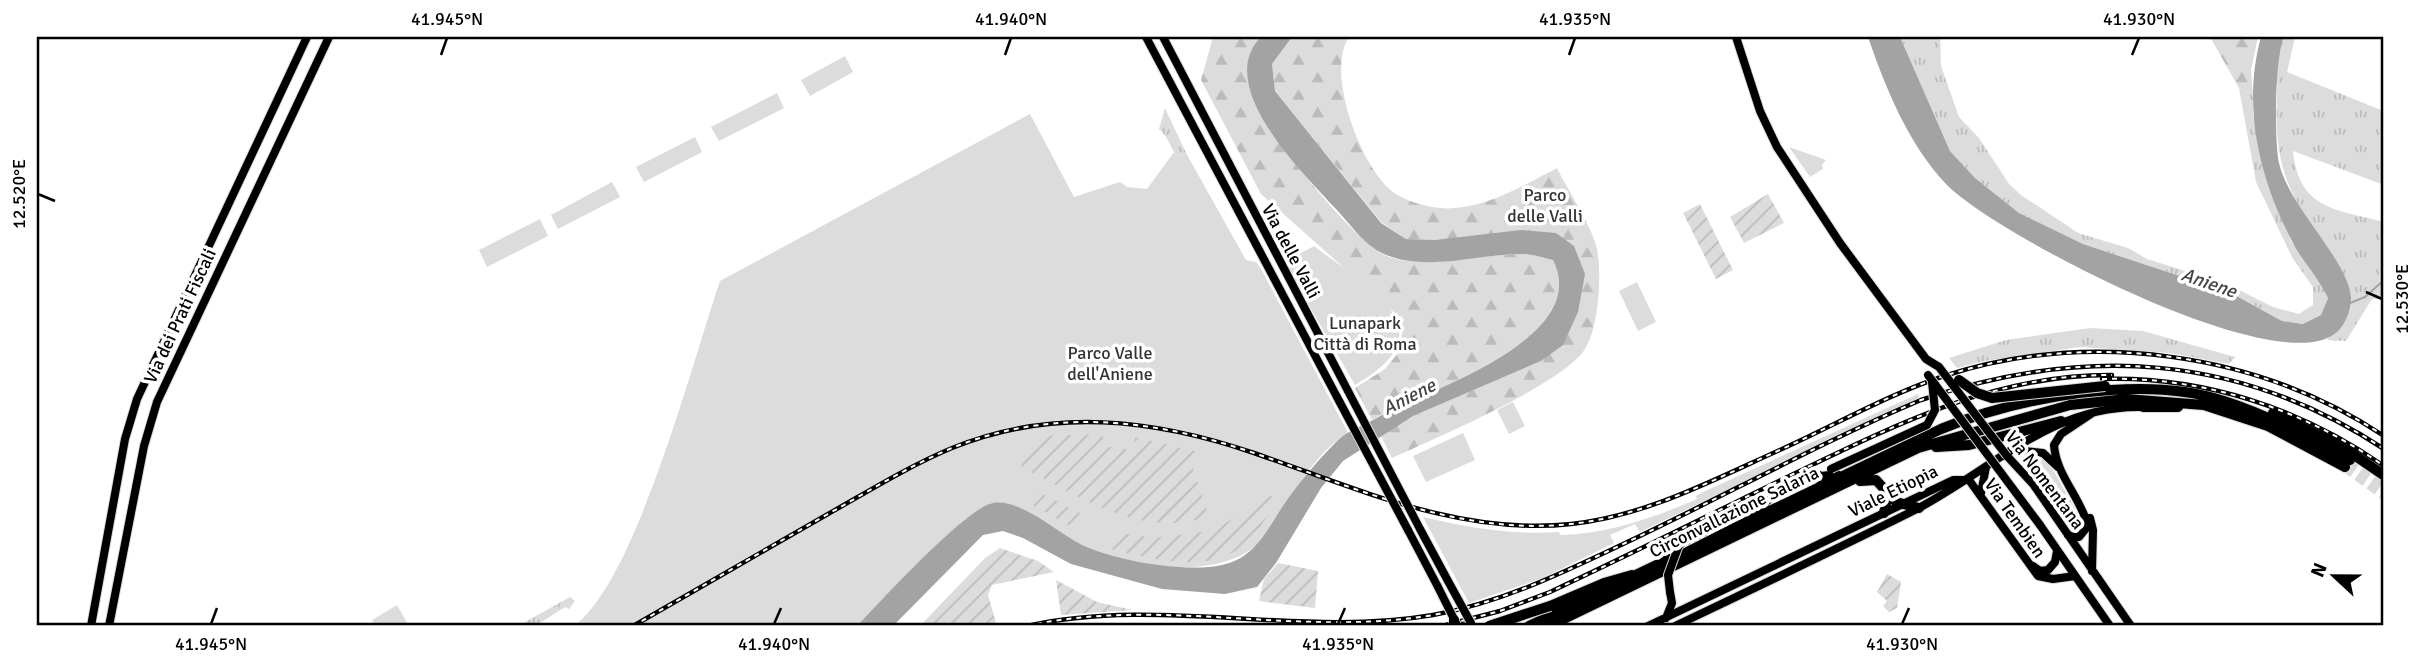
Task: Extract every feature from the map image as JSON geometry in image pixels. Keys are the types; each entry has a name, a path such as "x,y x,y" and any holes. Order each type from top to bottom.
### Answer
{"highway":[{"path":"1959,380 1977,393 1992,398 2105,386 2255,407 2302,426 2351,452 2383,475"},
{"name":"Circonvallazione Salaria","path":"1529,626 1952,425 2050,397 2155,391"},
{"name":"Circonvallazione Salaria","path":"1549,626 1918,448 2085,403 2126,399 2178,401 2230,412 2268,426 2325,455"},
{"path":"2143,407 2182,408 2219,415 2347,463 2292,429 2225,401"},
{"path":"1889,462 1933,448 1969,445 2061,421"},
{"path":"1814,478 1858,469"},
{"path":"1836,487 1871,479 1882,484 1888,494 1902,505 1919,508"},
{"path":"1884,513 1888,494"},
{"path":"1746,523 1766,501"},
{"path":"1489,626 1550,606 1604,583 1643,574"}],"main road":[{"name":"Via dei Prati Fiscali","path":"90,626 125,439 142,387 307,37"},
{"name":"Via dei Prati Fiscali","path":"109,626 144,446 157,402 329,37"},
{"name":"Via delle Valli","path":"1163,37 1420,529 1473,625"},
{"name":"Via Nomentana","path":"1735,37 1777,147 1845,250 1926,359 1939,367 2053,513 2131,626"},
{"name":"Via delle Valli","path":"1147,39 1171,90 1408,530 1455,624"},
{"name":"Via Nomentana","path":"1926,359 1930,377 2040,525 2110,626"},
{"path":"1666,618 1672,603 1667,577 1679,545 1831,469 1927,425 1935,410 1930,377"},
{"path":"1969,480 2061,421 2097,410 2143,407"},
{"path":"2092,571 2093,527 2062,472 2054,449 2057,438 2097,410"},
{"path":"2014,450 2043,453 2062,472"},
{"path":"1981,493 1986,467"},
{"name":"Viale Etiopia","path":"1648,626 1955,479 1969,480"},
{"name":"Via Tembien","path":"1969,480 1981,493 2035,574 2045,579 2076,576"},
{"name":"Viale Etiopia","path":"1675,626 1919,508 1969,480"},
{"path":"2068,535 2079,537 2087,531 2083,510"},
{"path":"2028,562 2039,570 2046,571 2054,562 2056,551"}],"green space":[{"path":"1213,37 1261,37 1253,51 1248,70 1248,81 1254,99 1308,179 1374,248 1389,257 1405,261 1438,262 1522,254 1553,260 1559,289 1549,315 1526,338 1496,360 1372,420 1355,388 1385,369 1398,353 1403,330 1397,315 1261,194 1201,80"},
{"name":"Parco delle Valli","path":"1292,37 1349,37 1343,53 1341,73 1350,119 1369,163 1393,192 1427,206 1465,207 1497,198 1557,168 1595,240 1599,285 1596,314 1590,339 1572,363 1496,410 1392,458 1380,434 1413,416 1541,361 1574,246 1406,239 1381,222 1275,91 1272,64"},
{"path":"1900,37 1940,37 1941,66 1959,117 1979,138 2009,184 2021,195 2078,233 2128,248 2147,259 2227,284 2273,307 2299,314 2313,305 2313,287 2293,259 2256,182 2239,88 2253,95 2253,115 2291,241 2317,275 2328,298 2321,315 2304,324 2282,321 2231,293 2083,244 2019,213 1975,178 1950,151"},
{"path":"2210,37 2258,37 2251,70 2253,95 2239,88"},
{"path":"2284,37 2295,37 2287,72 2384,109 2384,185 2293,151 2303,185 2312,196 2336,209 2384,222 2384,299 2372,299 2346,341 2326,340 2348,315 2351,296 2348,286 2339,266 2299,206 2281,161 2277,131 2277,95 2279,58"},
{"path":"845,56 853,72 810,96 801,80"},
{"path":"777,93 784,108 719,141 711,127"},
{"path":"1165,108 1186,153 1178,156 1159,129"},
{"name":"Parco Valle dell'Aniene","path":"1030,114 1074,197 1120,182 1127,187 1147,189 1174,152 1178,156 1186,153 1246,260 1256,262 1261,269 1348,433 1335,442 1313,465 1268,533 1252,549 1231,560 1207,566 1154,565 1104,554 1083,546 1042,521 991,503 921,562 857,626 574,626 597,601 619,564 640,518 678,413 720,281"},
{"path":"695,137 702,152 644,182 636,167"},
{"path":"1789,147 1826,160 1822,165 1823,169 1810,177"},
{"path":"612,182 620,197 558,229 551,215"},
{"path":"1768,194 1784,223 1744,243 1730,217"},
{"path":"1700,204 1733,270 1716,279 1683,213"},
{"path":"540,219 548,236 487,267 479,250"},
{"name":"Lunapark Città di Roma","path":"1314,246 1376,294 1391,311 1399,328 1397,346 1383,365 1355,385 1284,262"},
{"path":"1637,282 1656,322 1638,331 1619,291"},
{"path":"2090,328 2143,331 2235,357 2229,364 2170,353 2080,347 1985,361 1957,368 1949,358 2006,340"},
{"path":"1918,394 1919,398 1640,532 1635,524 1610,535 1614,543 1543,578 1469,603 1423,517 1491,530 1559,532 1560,535 1613,528 1697,499 1696,496 1701,493"},
{"path":"1513,402 1525,426 1509,434 1497,410"},
{"path":"1463,433 1475,460 1426,482 1413,456"},
{"path":"1103,434 1103,446 1132,450 1135,437 1198,452 1193,469 1207,511 1204,518 1179,523 1132,518 1086,501 1021,467 1025,446 1042,443 1043,436"},
{"path":"2022,454 2038,456 2048,461 2086,528 2078,533"},
{"path":"1034,489 1080,513 1073,528 1028,502"},
{"path":"1268,494 1277,500 1258,530 1246,543 1218,559 1204,562 1171,561 1110,549 1114,532 1155,538 1216,530"},
{"path":"1000,548 1038,561 1054,572 992,585 988,595 997,626 952,626 948,622 942,626 920,626 985,558"},
{"path":"1278,563 1318,571 1315,608 1259,601 1264,579"},
{"path":"1887,574 1901,582 1897,608 1889,612 1883,606 1887,601 1877,592"},
{"path":"1056,580 1097,602 1132,610 1061,615"},
{"path":"570,597 575,601 569,609 565,607 535,626 518,626"},
{"path":"397,605 409,626 375,626 372,620"}],"shaded area":[{"path":"1261,37 1292,37 1272,64 1275,91 1381,223 1406,239 1435,240 1521,230 1556,233 1574,246 1585,274 1578,312 1563,345 1541,361 1413,416 1343,461 1321,488 1276,563 1257,587 1225,594 1162,589 1071,564 1023,538 1003,531 983,535 893,626 857,626 944,538 981,508 993,503 1004,503 1027,511 1082,545 1113,556 1189,568 1222,565 1234,561 1244,556 1260,540 1299,484 1342,437 1497,359 1527,338 1549,315 1559,289 1553,260 1522,254 1421,262 1389,256 1366,241 1284,150 1255,103 1248,79 1249,57"},
{"path":"1868,37 1900,37 1950,151 1975,178 2019,213 2083,244 2231,293 2282,321 2303,324 2321,315 2328,298 2295,247 2270,191 2262,166 2254,114 2253,89 2261,37 2284,37 2276,98 2279,163 2294,197 2330,250 2347,282 2351,301 2344,324 2338,331 2308,343 2261,338 2203,322 2140,297 2021,236 1975,208 1947,185 1933,169 1900,115"}],"waterway":[{"path":"2350,303 2365,297 2384,280"}],"tunnel":[{"path":"2350,460 2384,484"},
{"path":"2345,467 2384,495"}],"railway":[{"path":"633,626 920,463 990,435 1028,427 1103,422 1179,432 1254,453 1409,506 1489,523 1530,526 1599,520 1653,505 1705,484 1923,383 1999,362 2056,354 2114,352 2171,357 2228,368 2282,385 2335,407 2384,436"},
{"path":"1027,626 1077,618 1128,615 1281,621 1383,621 1458,610 1506,595 1575,566 1845,434 1921,400 1982,382 2042,371 2101,366 2159,368 2216,377 2273,393 2329,417 2384,449"},
{"path":"1442,626 1500,611 1550,592 1863,441 1943,407 2025,384 2068,377 2112,375"},
{"path":"2102,379 2177,383 2250,400 2319,428 2384,466"}],"water label":[{"name":"Aniene","path":"2209,283"},
{"name":"Aniene","path":"1409,397"}]}
